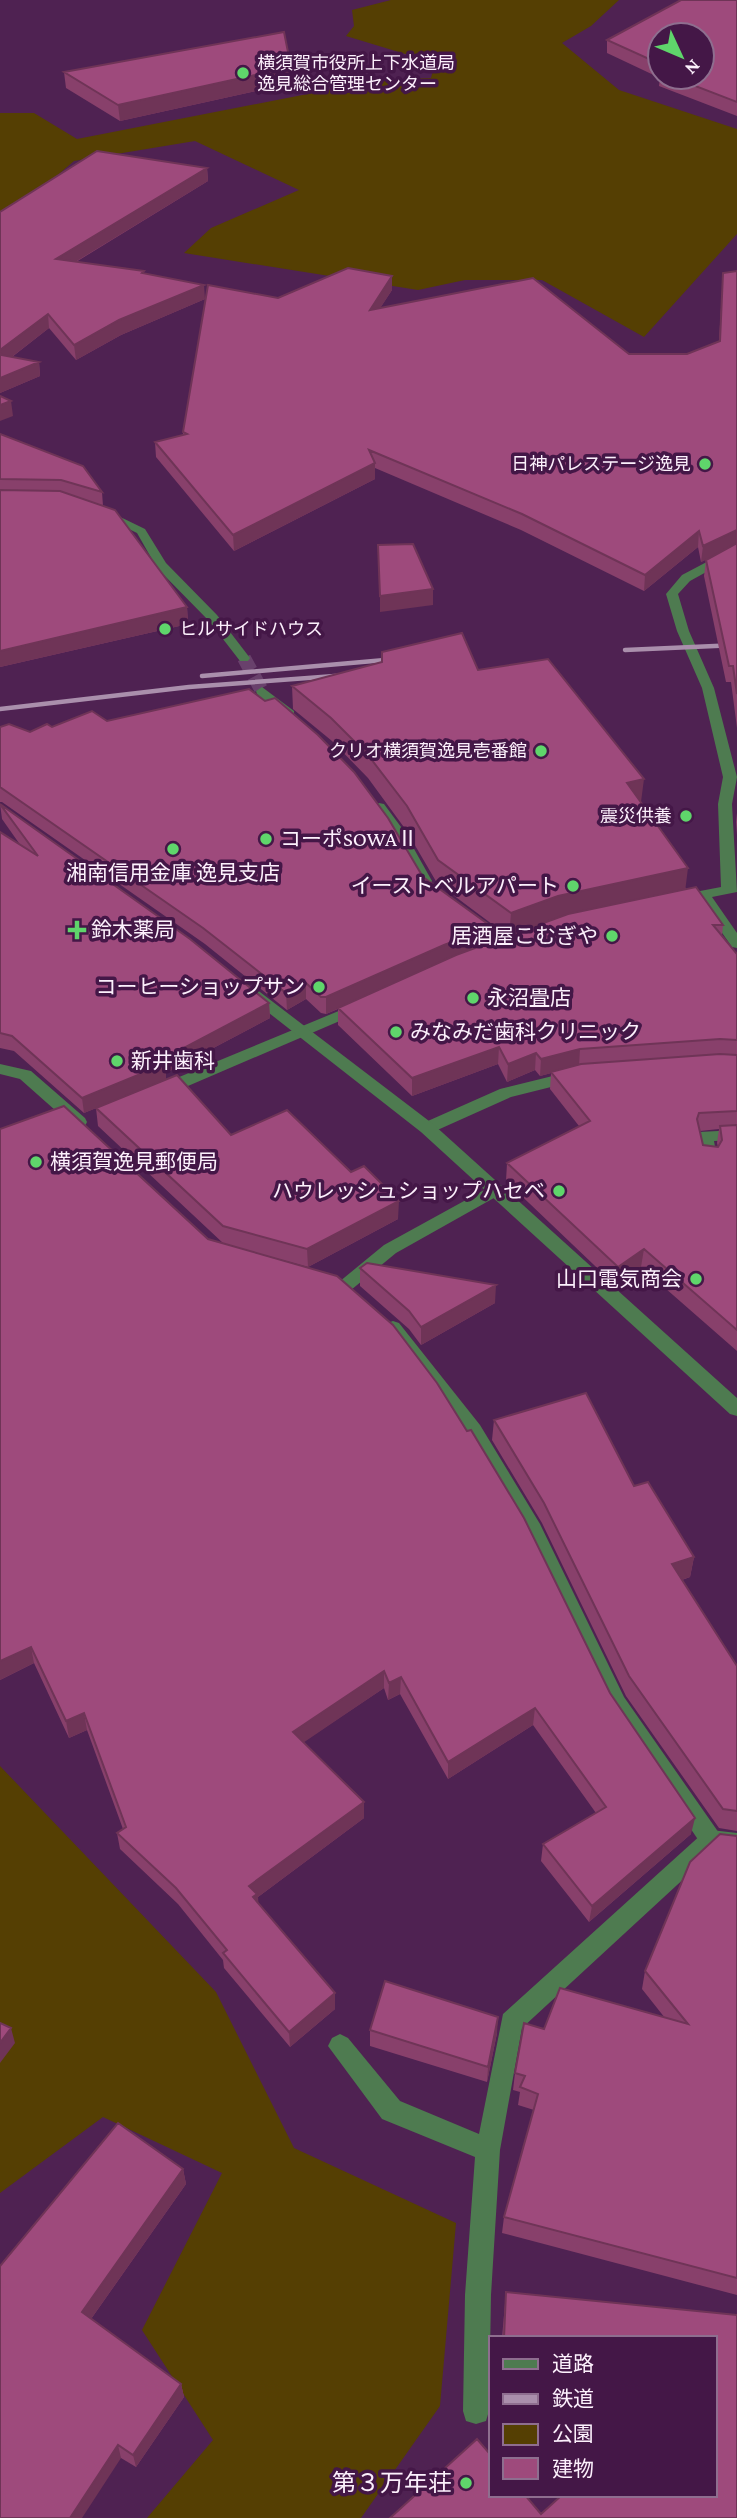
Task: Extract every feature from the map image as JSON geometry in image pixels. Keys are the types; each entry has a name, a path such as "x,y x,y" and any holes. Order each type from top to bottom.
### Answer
{"street":[{"path":"88,508 112,516 141,531 161,565 213,618 244,657"},
{"path":"664,902 732,889 725,804 732,764 708,688 683,631 672,594 686,578 737,550"},
{"path":"262,691 304,728"},
{"path":"368,792 397,831 429,888 438,895"},
{"path":"702,894 737,944"},
{"path":"457,909 512,943 484,954"},
{"path":"238,982 427,1128 737,1409"},
{"path":"143,1098 376,1000"},
{"path":"0,1069 25,1075 58,1112 89,1125"},
{"path":"427,1128 506,1093 593,1073"},
{"path":"709,1158 705,1136 737,1135"},
{"path":"364,1303 339,1284 390,1249 495,1191"},
{"path":"383,1319 401,1336 473,1430 533,1530 617,1703 711,1840"},
{"path":"475,2410 478,2295 488,2150 511,2022 711,1840 737,1843"},
{"path":"340,2046 391,2110 488,2150"}],"green space":[{"path":"391,0 619,0 591,26 562,43 619,90 737,129 737,234 644,337 542,280 465,280 418,290 184,253 211,228 299,190 195,141 74,161 15,212 0,216 0,113 34,113 77,139 379,80 431,78 435,63 346,36 354,26 352,10"},
{"path":"0,1766 216,1992 294,2148 456,2223 440,2406 361,2518 147,2518 213,2440 142,2330 222,2173 103,2117 0,2193"}],"building":[{"path":"681,0 737,0 737,102 708,91 716,91 716,21 646,21 646,58 607,40"},
{"path":"284,32 291,67 118,105 64,72"},
{"path":"97,151 207,168 56,259 144,271 142,273 204,285 119,320 74,345 48,314 0,350 0,212"},
{"path":"348,268 392,276 370,310 533,278 629,354 687,354 720,341 723,273 737,271 737,530 703,546 699,531 645,575 522,514 369,450 375,463 233,535 155,442 187,434 183,432 208,285 278,298"},
{"path":"0,353 2,355 39,362 0,378"},
{"path":"0,396 11,401 0,405"},
{"path":"0,434 83,466 102,492 61,480 0,479"},
{"path":"0,490 60,491 115,510 187,607 0,651"},
{"path":"737,543 737,694 733,666 729,666 706,560"},
{"path":"413,544 433,589 380,596 378,545"},
{"path":"462,633 478,670 548,659 644,779 627,783 688,868 558,896 511,913 438,860 407,806 368,755 331,718 292,686 382,662 382,652"},
{"path":"249,689 265,701 275,698 318,735 354,772 388,818 423,877 492,927 326,997 321,997 306,983 286,993 203,928 0,787 0,727 9,724 30,732 47,724 52,727 92,711 107,721"},
{"path":"0,804 190,939 269,1003 161,1060 165,1064 82,1098 12,1036 0,1033 0,832 38,856"},
{"path":"696,887 723,925 713,925 737,954 737,1040 580,1049 541,1059 536,1053 508,1064 499,1047 412,1078 338,1008 456,955 568,914"},
{"path":"737,1055 737,1111 699,1113 697,1119 703,1145 718,1147 722,1140 720,1126 737,1125 737,1330 644,1249 618,1267 507,1163 590,1121 551,1072 581,1064"},
{"path":"177,1075 231,1135 287,1110 351,1172 364,1166 399,1201 307,1249 223,1226 96,1108"},
{"path":"64,1106 208,1239 337,1276 393,1325 437,1383 467,1431 471,1430 524,1518 610,1693 695,1818 592,1906 543,1844 606,1807 535,1708 448,1762 401,1677 389,1683 384,1671 293,1732 364,1802 249,1886 257,1894 253,1897 335,1993 289,2032 223,1953 227,1950 176,1888 117,1833 126,1827 84,1713 66,1721 31,1647 0,1661 0,1129"},
{"path":"367,1263 496,1285 421,1327 409,1311 360,1268"},
{"path":"586,1393 634,1486 648,1482 694,1557 672,1564 737,1666 737,1811 723,1809 629,1676 544,1503 494,1420"},
{"path":"720,1834 737,1836 737,2278 504,2217 538,2094 520,2087 525,2076 515,2073 524,2023 544,2029 560,1988 688,2024 645,1971 690,1862"},
{"path":"385,1981 498,2017 488,2067 370,2030"},
{"path":"0,2023 11,2028 0,2043"},
{"path":"118,2123 183,2169 82,2312 181,2384 133,2455 118,2445 70,2518 0,2518 0,2266"},
{"path":"506,2292 737,2315 737,2518 390,2518 477,2439 489,2453 489,2497 527,2497 541,2514 560,2497 716,2497 716,2336 504,2336"}],"tunnel":[{"path":"244,658 262,691"}],"railway":[{"path":"625,650 737,645"},
{"path":"202,676 385,660"},
{"path":"0,709 189,687 348,675"}],"place":[{"name":"横須賀市役所上下水道局 逸見総合管理センター","path":"243,73"},
{"name":"日神パレステージ逸見","path":"705,464"},
{"name":"ヒルサイドハウス","path":"165,629"},
{"name":"クリオ横須賀逸見壱番館","path":"541,751"},
{"name":"震災供養","path":"686,816"},
{"name":"コーポSOWAⅡ","path":"266,839"},
{"name":"湘南信用金庫 逸見支店","path":"173,849"},
{"name":"イーストベルアパート","path":"573,886"},
{"name":"鈴木薬局","path":"77,930"},
{"name":"居酒屋こむぎや","path":"612,936"},
{"name":"コーヒーショップサン","path":"319,987"},
{"name":"永沼畳店","path":"473,998"},
{"name":"みなみだ歯科クリニック","path":"396,1032"},
{"name":"新井歯科","path":"117,1061"},
{"name":"横須賀逸見郵便局","path":"36,1162"},
{"name":"ハウレッシュショップハセベ","path":"559,1191"},
{"name":"山口電気商会","path":"696,1279"},
{"name":"第３万年荘","path":"466,2483"}]}
